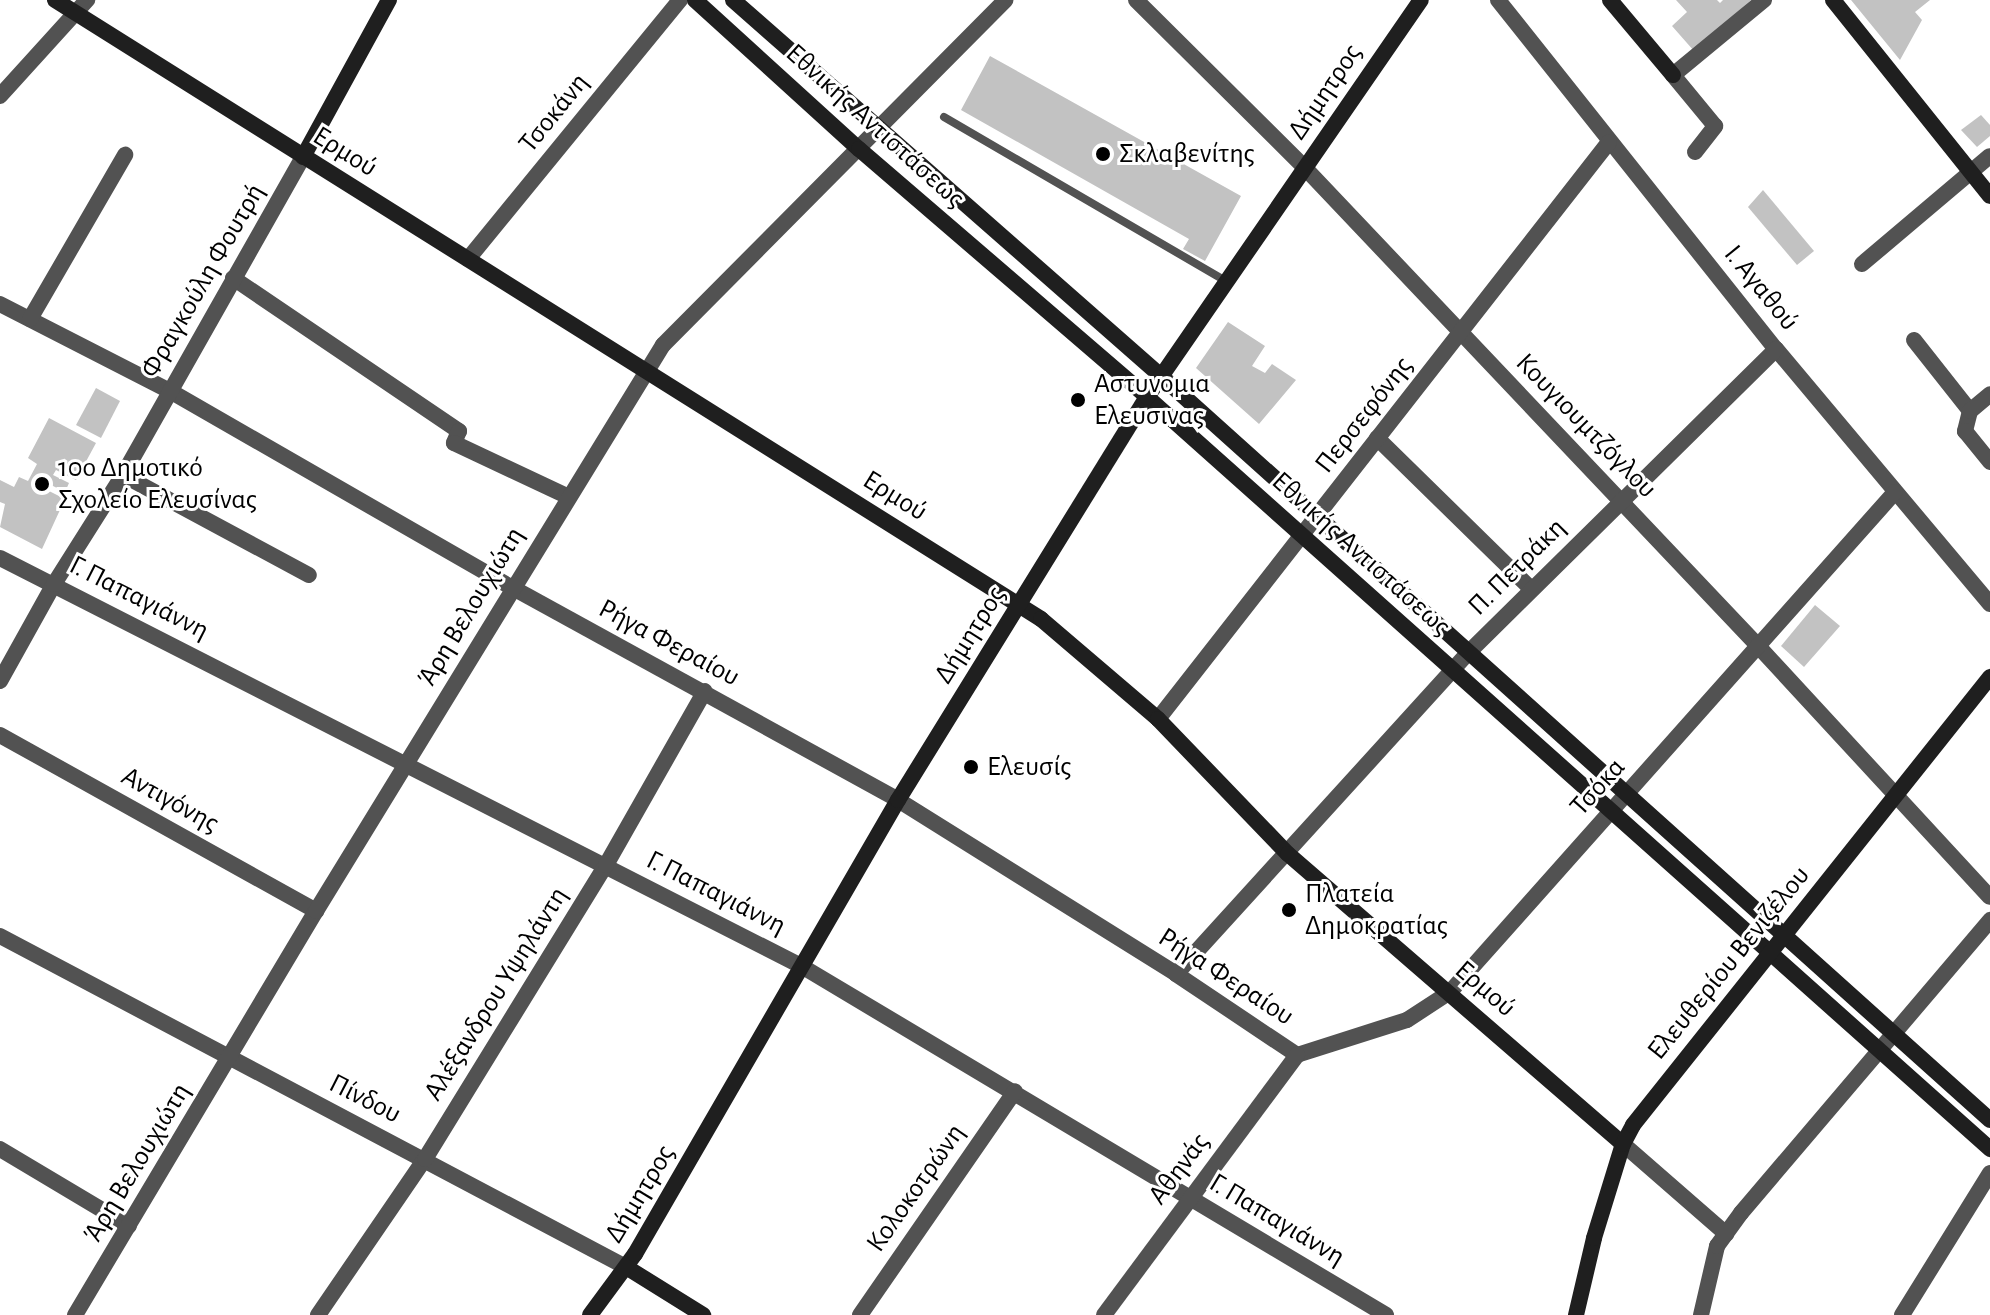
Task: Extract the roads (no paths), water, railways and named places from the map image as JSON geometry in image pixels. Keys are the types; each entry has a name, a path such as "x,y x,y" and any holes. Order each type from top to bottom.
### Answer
{"street":[{"name":"Ερμού","path":"55,0 81,6 303,157 1020,605 1158,719 1288,854 1623,1144"},
{"name":"Φραγκούλη Φουτρή","path":"0,681 54,584 123,475 389,0"},
{"name":"Τσοκάνη","path":"468,259 680,0"},
{"name":"Εθνικής Αντιστάσεως","path":"695,0 859,149 1147,397 1612,809 1990,1149"},
{"name":"Εθνικής Αντιστάσεως","path":"733,0 1161,376 1467,654 1990,1120"},
{"name":"Άρη Βελουχιώτη","path":"75,1315 316,911 663,345 1006,0"},
{"name":"Κουγιουμτζόγλου","path":"1136,0 1305,168 1621,500 1990,897"},
{"name":"Δήμητρος","path":"590,1315 626,1267 898,800 1147,397 1421,0"},
{"name":"Ι. Αγαθού","path":"1498,0 1776,349 1990,604"},
{"path":"1610,0 1715,126 1695,152"},
{"path":"1673,75 1764,0"},
{"path":"1833,0 1990,196"},
{"path":"0,96 81,6"},
{"name":"Περσεφόνης","path":"1158,719 1609,142"},
{"path":"30,319 125,155"},
{"path":"1862,264 1990,156"},
{"path":"233,278 459,431 454,443 569,497"},
{"name":"Ρήγα Φεραίου","path":"0,304 170,391 513,588 898,800 1176,974 1297,1055"},
{"path":"1914,340 1970,411"},
{"name":"Π. Πετράκη","path":"1176,974 1467,654 1776,349"},
{"path":"1990,394 1970,411 1965,431 1990,462"},
{"path":"1377,438 1531,589"},
{"path":"123,475 309,575"},
{"name":"Τσόκα","path":"1297,1055 1407,1020 1450,992 1895,492"},
{"name":"Γ. Παπαγιάννη","path":"0,558 803,967 1386,1315"},
{"name":"Ελευθερίου Βενιζέλου","path":"1576,1315 1623,1144 1633,1125 1990,677"},
{"name":"Αλέξανδρου Υψηλάντη","path":"318,1315 425,1159 606,865 705,691"},
{"name":"Αντιγόνης","path":"0,735 316,911"},
{"path":"1701,1315 1717,1246 1990,920"},
{"name":"Πίνδου","path":"0,936 626,1267 703,1315"},
{"name":"Αθηνάς","path":"1104,1315 1297,1055"},
{"name":"Κολοκοτρώνη","path":"860,1315 1015,1091"},
{"path":"1623,1144 1726,1234"},
{"path":"0,1149 129,1226"},
{"path":"1902,1315 1990,1173"}],"lane":[{"path":"944,117 1227,282"}],"place":[{"name":"Σκλαβενίτης","path":"1103,154"},
{"name":"Αστυνομια Ελευσινας","path":"1078,400"},
{"name":"10ο Δημοτικό Σχολείο Ελευσίνας","path":"42,484"},
{"name":"Ελευσίς","path":"971,767"},
{"name":"Πλατεία Δημοκρατίας","path":"1289,910"}]}
